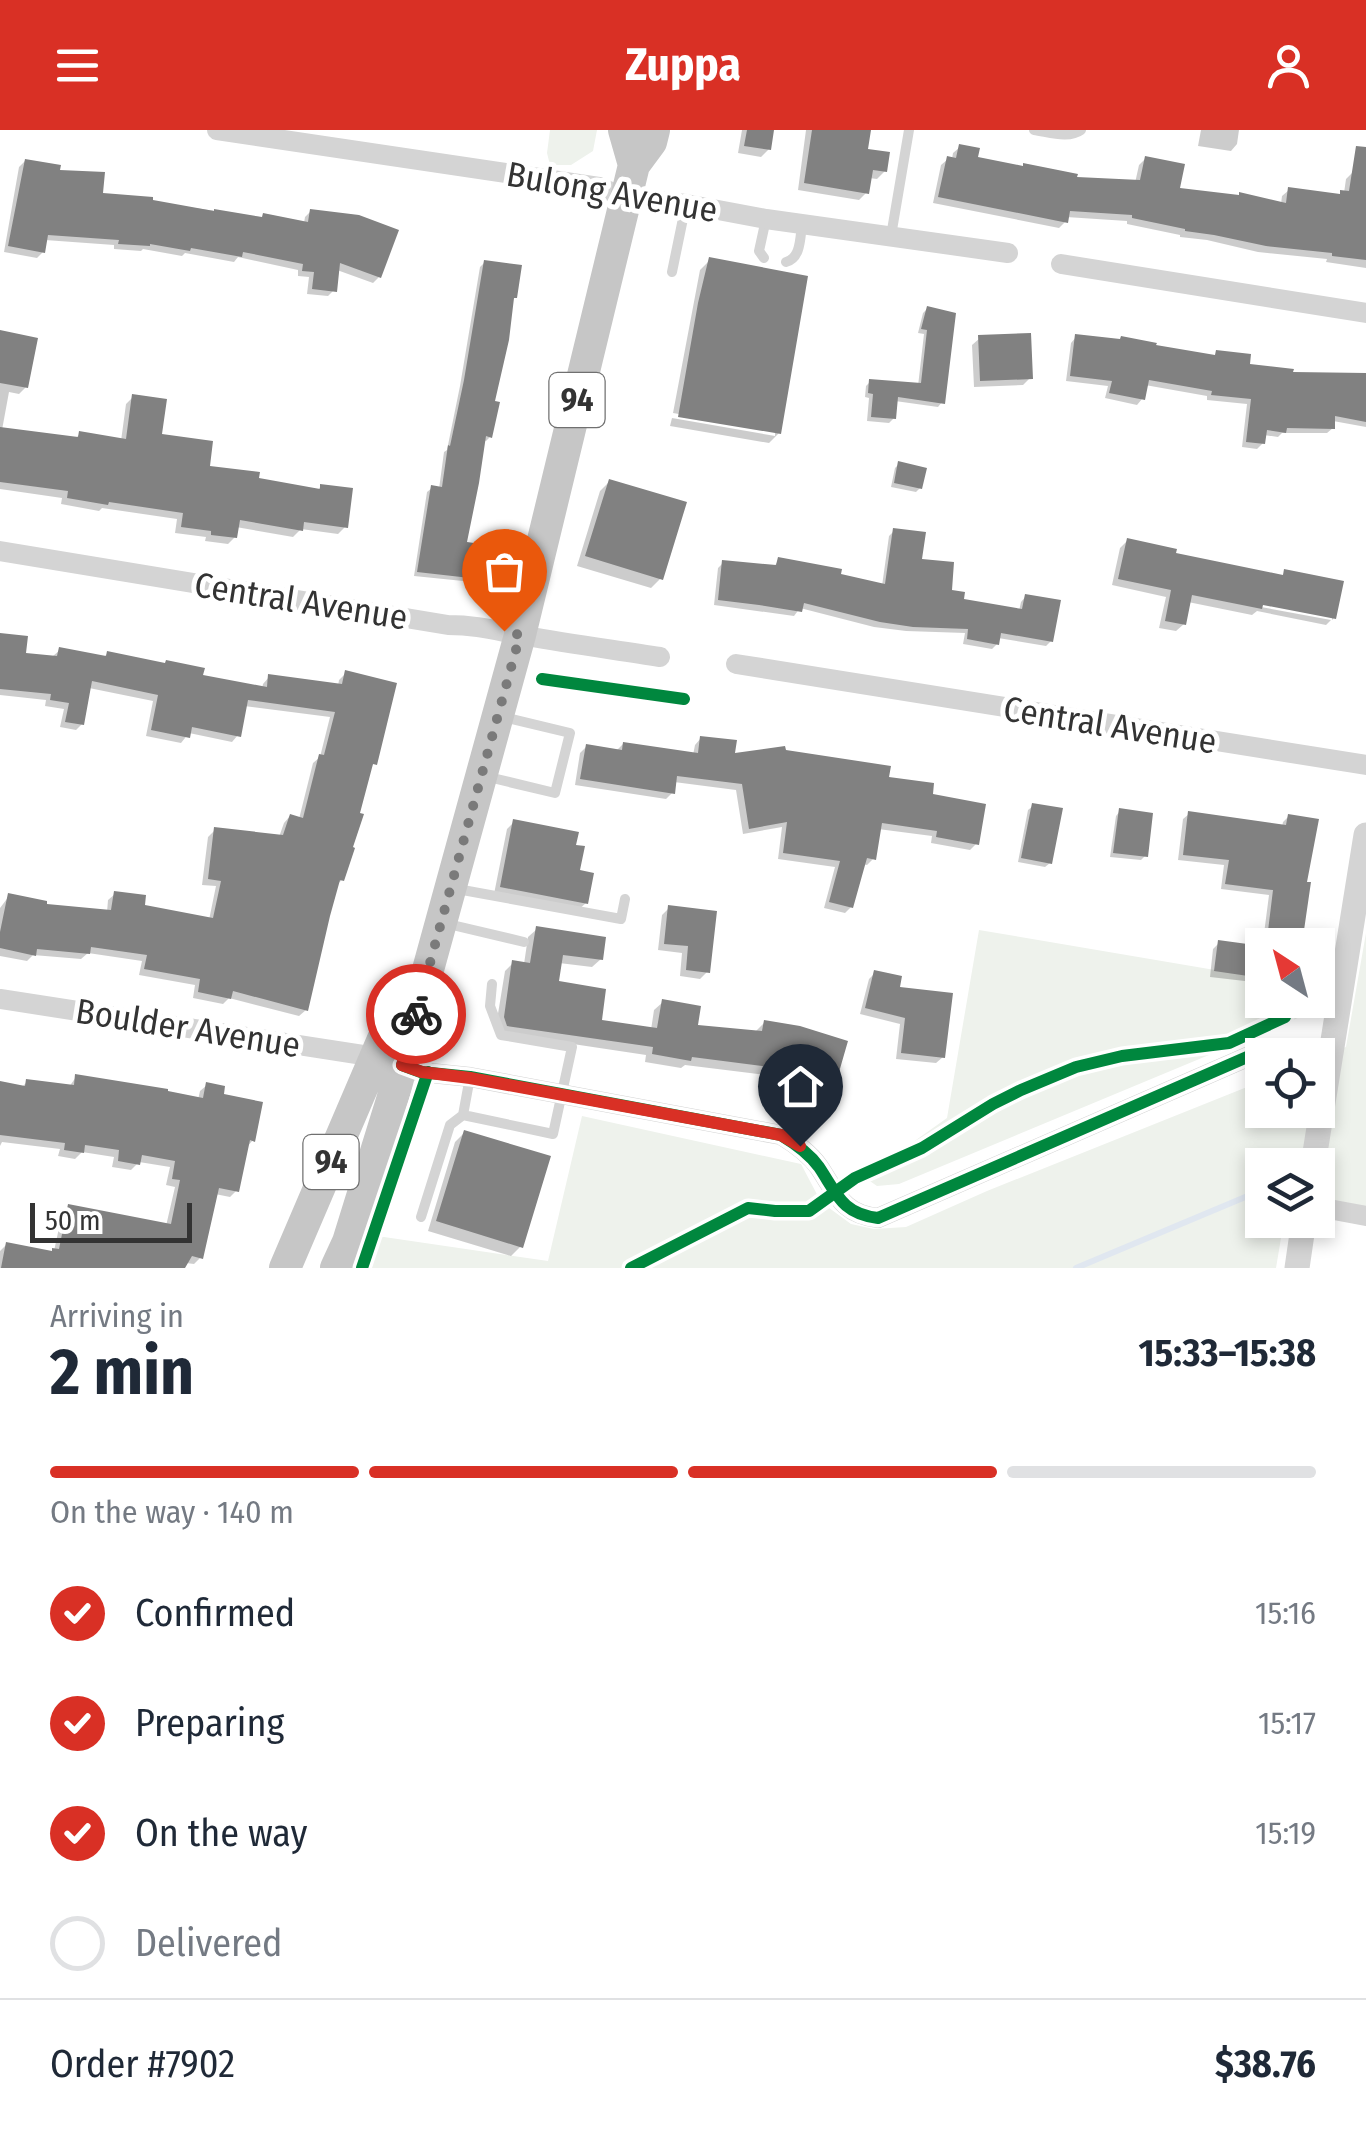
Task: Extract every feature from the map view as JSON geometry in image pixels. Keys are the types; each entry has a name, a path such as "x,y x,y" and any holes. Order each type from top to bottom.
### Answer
{"highway":[{"name":"94","path":"624,130 634,165"},
{"name":"94","path":"336,1268 348,1242 389,1061 451,877 520,635 634,165 651,142 654,130"},
{"name":"94","path":"285,1268 389,1061"}],"street":[{"name":"Bulong Avenue","path":"217,130 598,187 626,198 1008,253"},
{"path":"1062,264 1366,313"},
{"name":"Central Avenue","path":"0,551 660,657"},
{"name":"Central Avenue","path":"736,664 1366,766"},
{"path":"1328,1038 1366,835"},
{"name":"Boulder Avenue","path":"0,999 389,1061 422,1072 781,1135 800,1146 818,1166 834,1194 849,1208 878,1218 1245,1058"},
{"path":"1335,1210 1366,1216"},
{"path":"1297,1268 1301,1238"}],"lane":[{"path":"891,236 909,130"},
{"path":"1034,130 1070,135 1081,130"},
{"path":"672,272 686,204"},
{"path":"764,258 759,251 766,219"},
{"path":"786,262 797,255 802,224"},
{"path":"481,775 555,793 570,734 498,716"},
{"path":"451,877 621,919 625,898"},
{"path":"437,921 524,942"},
{"path":"463,1115 553,1134 562,1094 572,1047 501,1035 490,1006 492,984"},
{"path":"421,1216 450,1125 463,1115 470,1078"}],"shaded area":[{"path":"550,130 597,130 593,151 571,165 550,165"},
{"path":"979,930 1245,975 1245,1018 1298,1018 899,1184 877,1186 864,1177 947,1118"},
{"path":"1366,933 1366,1210 1335,1205 1335,1148 1245,1148 1245,1238 1281,1238 1276,1268 357,1268 370,1238 384,1237 548,1261 582,1116 801,1164 821,1202 851,1224 874,1229 906,1227 1245,1088 1245,1128 1335,1128 1335,1051 1346,1047"}],"building":[{"path":"747,130 774,130 771,150 744,146"},
{"path":"812,130 871,130 868,149 890,152 887,172 873,170 869,194 804,183"},
{"path":"959,144 980,148 978,157 1078,174 1077,177 1140,180 1145,156 1185,164 1180,188 1239,192 1286,203 1288,187 1340,194 1340,190 1349,191 1356,146 1366,147 1366,260 1185,231 1132,215 1070,211 1068,223 938,197 947,156 956,158"},
{"path":"25,159 61,165 60,170 105,172 103,193 153,197 214,211 262,217 263,213 308,222 310,209 359,215 399,230 381,278 340,263 337,292 312,289 314,272 302,271 303,264 243,252 242,257 191,248 190,251 48,235 45,253 8,246"},
{"path":"709,257 808,276 781,434 678,417"},
{"path":"484,260 522,265 495,401 500,402 492,438 486,436 467,542 474,543 470,578 417,572 431,485 442,487"},
{"path":"927,306 956,313 945,404 898,397 896,419 871,417 873,394 868,393 869,379 921,383 927,330 921,329"},
{"path":"0,330 38,338 28,388 0,383"},
{"path":"1031,333 1033,379 980,381 978,335"},
{"path":"1075,334 1120,339 1121,336 1215,355 1216,350 1251,354 1250,364 1294,369 1293,372 1366,373 1366,422 1335,416 1335,429 1287,428 1286,433 1267,430 1265,444 1246,442 1251,399 1211,395 1212,391 1149,380 1145,400 1109,393 1112,381 1070,376"},
{"path":"132,394 167,399 162,434 213,441 210,466 260,472 259,478 320,489 320,484 353,488 348,528 304,522 303,531 240,520 237,538 211,535 211,531 181,527 183,513 109,502 108,505 67,498 68,491 0,482 0,427 78,437 79,431 126,439"},
{"path":"898,461 927,468 922,489 894,483"},
{"path":"609,479 687,502 663,580 585,556"},
{"path":"893,528 926,532 922,559 954,562 952,590 965,592 964,599 1022,609 1025,594 1061,600 1053,642 1001,633 999,645 967,639 968,629 880,622 804,603 802,612 718,600 722,560 776,565 778,557 842,569 841,574 885,584"},
{"path":"1127,538 1177,549 1176,553 1283,575 1284,569 1344,581 1336,619 1192,595 1186,625 1165,621 1171,590 1118,579"},
{"path":"0,633 28,636 26,653 57,656 59,647 106,656 107,651 205,668 203,675 267,687 268,674 342,684 345,670 397,683 377,765 373,764 360,813 364,814 355,848 344,881 340,880 330,916 308,1011 233,991 231,999 198,992 200,979 144,969 147,955 91,947 90,954 37,949 36,956 0,948 0,932 8,893 47,904 111,910 114,891 146,895 145,905 213,918 221,881 208,879 214,827 283,835 290,814 303,818 319,754 324,755 335,712 248,700 241,737 192,727 190,738 151,730 158,695 92,681 84,725 65,722 69,703 50,700 51,694 0,689"},
{"path":"700,736 737,740 735,753 785,746 786,750 891,766 889,777 934,783 933,794 986,804 979,845 936,837 937,831 882,823 876,860 867,858 853,908 829,902 840,861 783,853 787,822 749,829 742,784 677,776 675,794 580,779 586,744 622,750 623,742 698,753"},
{"path":"1032,803 1063,808 1052,864 1021,858"},
{"path":"1119,808 1153,813 1148,857 1113,853"},
{"path":"1188,811 1286,825 1288,814 1319,819 1307,882 1311,882 1304,928 1268,928 1273,890 1225,884 1229,860 1183,855"},
{"path":"513,819 579,832 576,845 585,846 580,870 594,873 588,904 500,887"},
{"path":"668,905 717,911 710,973 686,970 688,946 664,944"},
{"path":"536,926 606,937 603,960 563,955 559,981 606,989 602,1020 657,1028 662,999 701,1006 698,1025 762,1031 764,1020 800,1026 848,1041 837,1079 794,1067 692,1057 691,1061 652,1054 653,1047 507,1026 504,1017 512,960 530,963"},
{"path":"1218,940 1245,944 1245,976 1214,971"},
{"path":"874,970 902,976 900,987 953,993 945,1058 901,1053 905,1018 865,1008"},
{"path":"75,1074 203,1098 206,1082 225,1086 224,1094 263,1102 239,1192 219,1188 203,1259 192,1256 185,1268 1,1268 6,1242 59,1249 68,1204 171,1224 180,1180 172,1179 175,1161 142,1155 140,1165 118,1161 119,1150 85,1145 84,1153 64,1150 65,1143 0,1135 0,1081 25,1086 26,1079 74,1085"},
{"path":"464,1130 551,1156 523,1248 436,1221"}],"waterway":[{"path":"1076,1268 1245,1197"}],"cycle path":[{"path":"542,679 684,699"},
{"path":"631,1268 748,1208 809,1211 855,1178 922,1148 993,1104 1076,1067 1122,1056 1229,1043 1283,1018"},
{"path":"402,1065 421,1072 470,1077 781,1135 811,1157 848,1207 878,1218 1245,1058"},
{"path":"362,1268 428,1072"}],"way so far":[{"path":"416,1014 520,635 504,631"}],"route":[{"path":"416,1014 402,1065 422,1072 781,1135 800,1146"}]}
